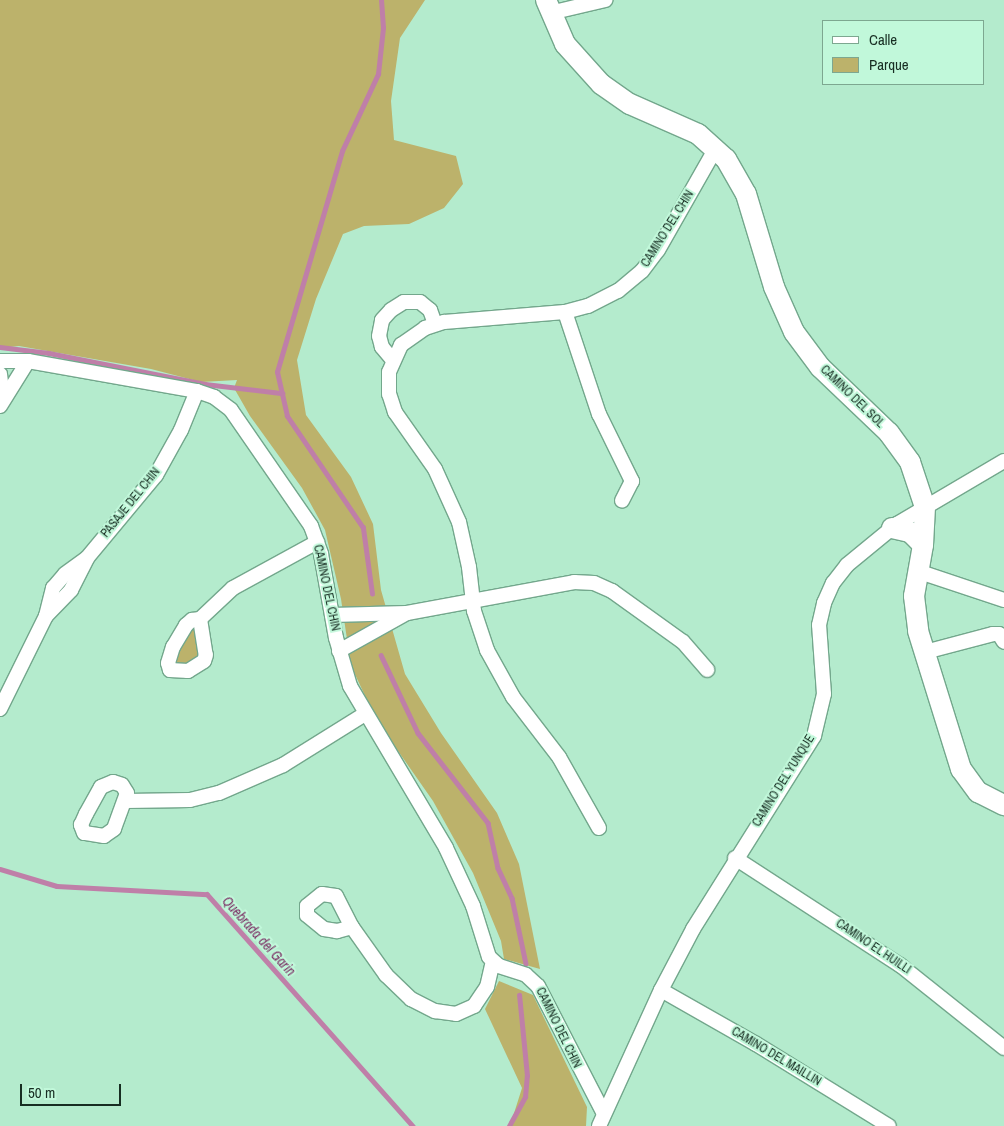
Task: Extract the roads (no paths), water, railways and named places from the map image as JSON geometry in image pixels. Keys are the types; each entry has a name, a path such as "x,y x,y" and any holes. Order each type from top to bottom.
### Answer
{"street":[{"path":"548,6 605,0"},
{"name":"CAMINO DEL SOL","path":"548,6 576,59 601,84 630,104 698,134 716,148 746,194 776,293 794,332 835,384 897,442 915,473 925,507 923,545 917,571 915,608 925,652 961,769 978,792 1004,805"},
{"name":"CAMINO DEL CHIN","path":"434,324 565,312 611,296 642,272 658,250 716,148"},
{"path":"392,359 382,347 379,336 382,320 390,310 404,302 420,302 430,310 434,324 408,338 392,359 388,385 391,403 435,469 454,508 466,551 480,634 495,667 559,757 599,828"},
{"path":"565,312 600,414 632,481 622,501"},
{"name":"CAMINO DEL CHIN","path":"0,361 28,361 197,391 220,401 237,418 303,512 317,542 339,651 350,686 446,848 465,887 486,951 493,962 526,975 538,986 602,1120"},
{"path":"1,402 28,361"},
{"path":"0,374 1,402"},
{"name":"PASAJE DEL CHIN","path":"0,709 46,616 56,584 87,558 156,475 181,430 197,391"},
{"name":"CAMINO DEL YUNQUE","path":"602,1120 661,990 735,858 808,748 819,722 824,694 819,625 828,592 847,565 892,528 925,507 973,482 1004,461"},
{"path":"892,528 910,532 923,545"},
{"path":"200,619 233,588 317,542"},
{"path":"917,571 1004,600"},
{"path":"332,614 407,613 574,582 594,583 612,590 683,642 707,670"},
{"path":"339,651 407,613"},
{"path":"925,652 993,634 998,634 1004,642"},
{"path":"126,801 190,800 231,788 312,749 365,714"},
{"name":"CAMINO EL HUILLI","path":"735,858 900,965 1004,1048"},
{"path":"352,927 394,984 411,1000 435,1012 456,1014 474,1006 487,987 493,962"},
{"name":"CAMINO DEL MAILLIN","path":"661,990 756,1044 889,1126"}],"waterway":[{"path":"372,594 363,528 287,416 277,372 342,151 378,74 383,28 381,0"},
{"path":"0,347 49,353 205,384 282,393"},
{"path":"381,655 418,733 488,823 498,868 512,898 526,964"},
{"name":"Quebrada del Garin","path":"0,869 57,886 207,894 413,1126"},
{"path":"509,1126 525,1097 527,1076 519,995"}]}
